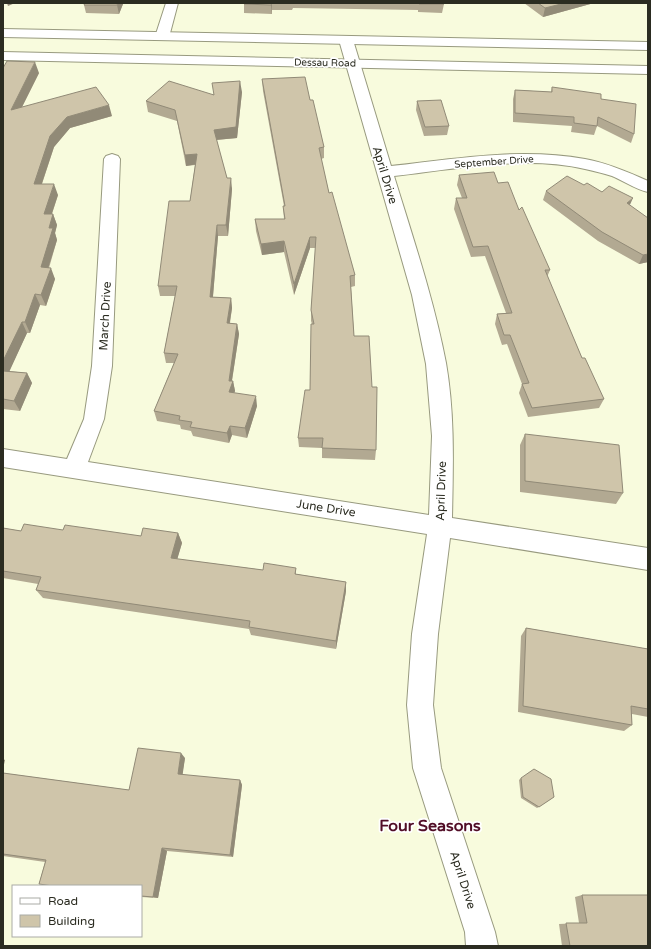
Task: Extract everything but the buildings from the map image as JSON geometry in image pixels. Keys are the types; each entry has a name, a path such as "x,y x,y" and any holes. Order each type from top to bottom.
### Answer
{"street":[{"path":"162,36 172,3"},
{"name":"Dessau Road","path":"3,33 648,46"},
{"name":"April Drive","path":"346,40 351,63 421,295 436,364 443,436 440,526 425,634 420,706 427,768 480,932 482,946"},
{"name":"Dessau Road","path":"3,56 648,70"},
{"name":"September Drive","path":"384,172 523,158 566,161 597,167 634,179 648,187"},
{"name":"March Drive","path":"74,468 94,419 102,366 112,159"},
{"name":"June Drive","path":"3,458 648,559"}],"district":[{"name":"Four Seasons","path":"430,826"}]}
